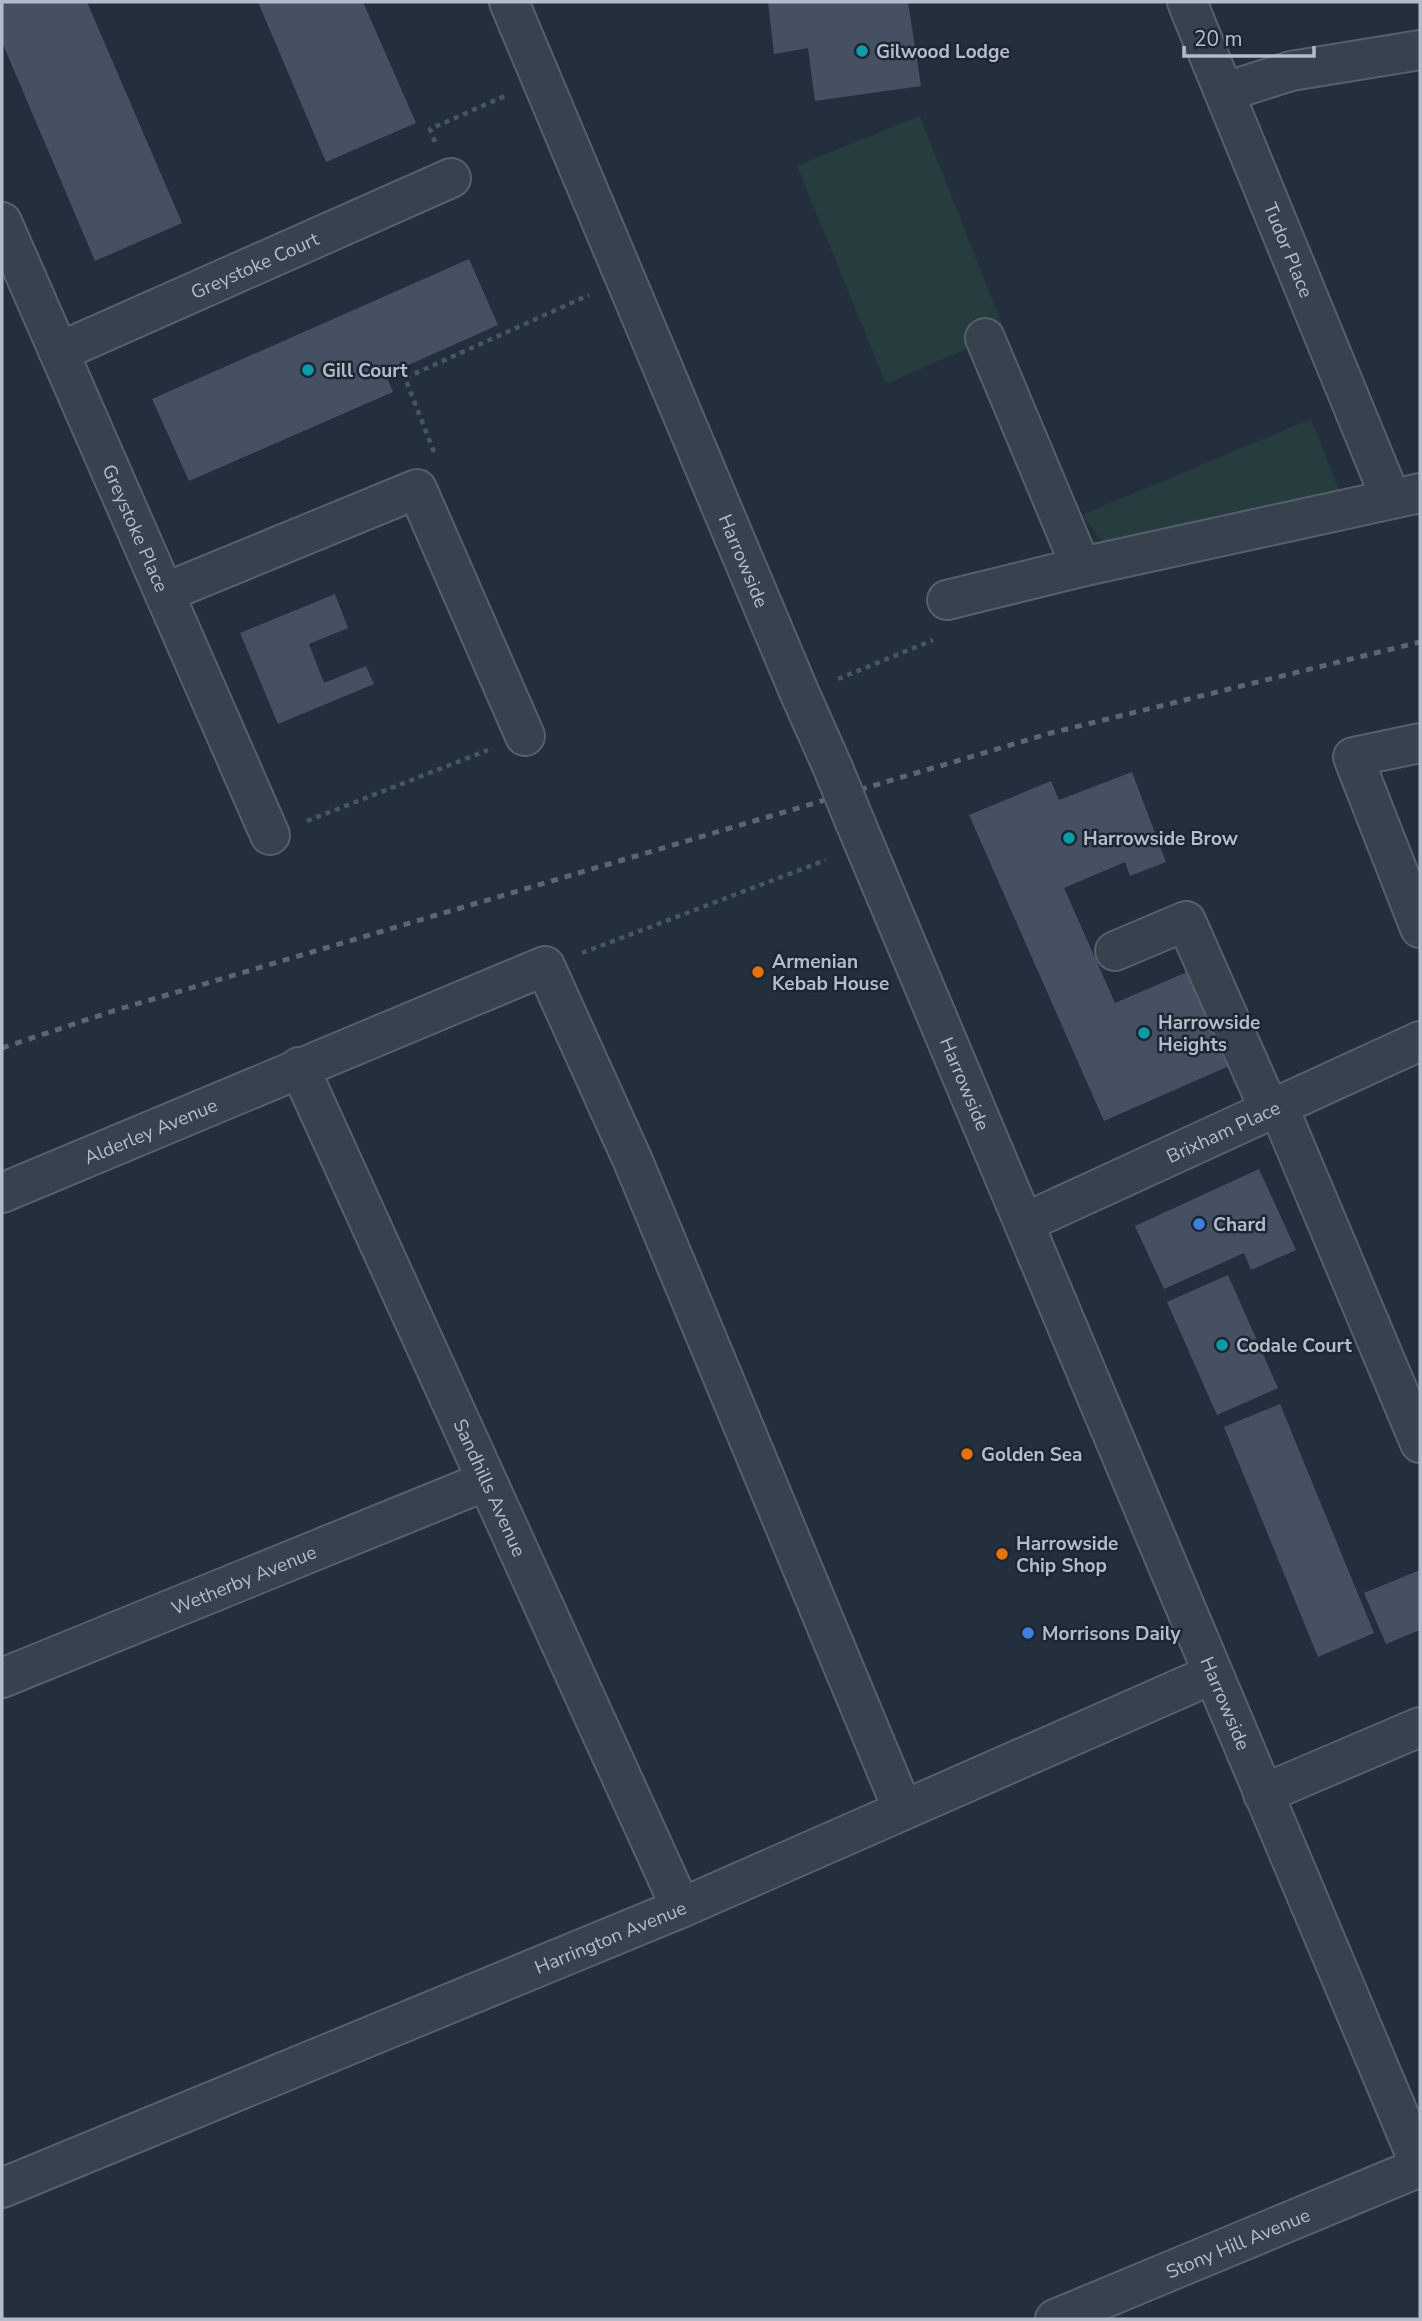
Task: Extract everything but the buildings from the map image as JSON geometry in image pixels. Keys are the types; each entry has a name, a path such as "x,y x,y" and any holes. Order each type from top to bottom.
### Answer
{"street":[{"name":"Harrowside","path":"509,2 1420,2166"},
{"name":"Tudor Place","path":"1187,2 1406,496"},
{"path":"1225,92 1291,71 1420,50"},
{"name":"Greystoke Court","path":"59,352 451,178"},
{"name":"Greystoke Place","path":"2,222 271,835"},
{"path":"985,338 1081,567"},
{"path":"164,593 417,489 525,736"},
{"path":"947,600 1081,567 1406,496"},
{"path":"1420,743 1353,757 1420,928"},
{"path":"1115,951 1186,921 1273,1108 1420,1443"},
{"path":"545,967 634,1161 904,1810"},
{"name":"Alderley Avenue","path":"2,1193 299,1067 545,967"},
{"name":"Brixham Place","path":"1024,1223 1420,1041"},
{"name":"Sandhills Avenue","path":"299,1067 681,1908"},
{"name":"Wetherby Avenue","path":"2,1678 486,1481"},
{"name":"Harrington Avenue","path":"2,2188 681,1908 1213,1674"},
{"path":"1263,1794 1420,1727"},
{"name":"Stony Hill Avenue","path":"1055,2319 1420,2166"}],"path":[{"path":"430,129 502,97"},
{"path":"417,489 438,462 405,378 589,295"},
{"path":"800,694 942,637"},
{"path":"271,835 525,736"},
{"path":"545,967 827,860"}],"green space":[{"path":"920,116 1005,332 886,384 797,166"},
{"path":"1311,419 1339,490 1313,504 1120,547 1102,541 1082,515"}],"railway":[{"path":"2,1048 113,1011 1051,733 1420,642"}],"place":[{"name":"Gilwood Lodge","path":"862,51"},
{"name":"Gill Court","path":"308,370"},
{"name":"Harrowside Brow","path":"1069,838"},
{"name":"Armenian Kebab House","path":"758,972"},
{"name":"Harrowside Heights","path":"1144,1033"},
{"name":"Chard","path":"1199,1224"},
{"name":"Codale Court","path":"1222,1345"},
{"name":"Golden Sea","path":"967,1454"},
{"name":"Harrowside Chip Shop","path":"1002,1554"},
{"name":"Morrisons Daily","path":"1028,1633"}]}
